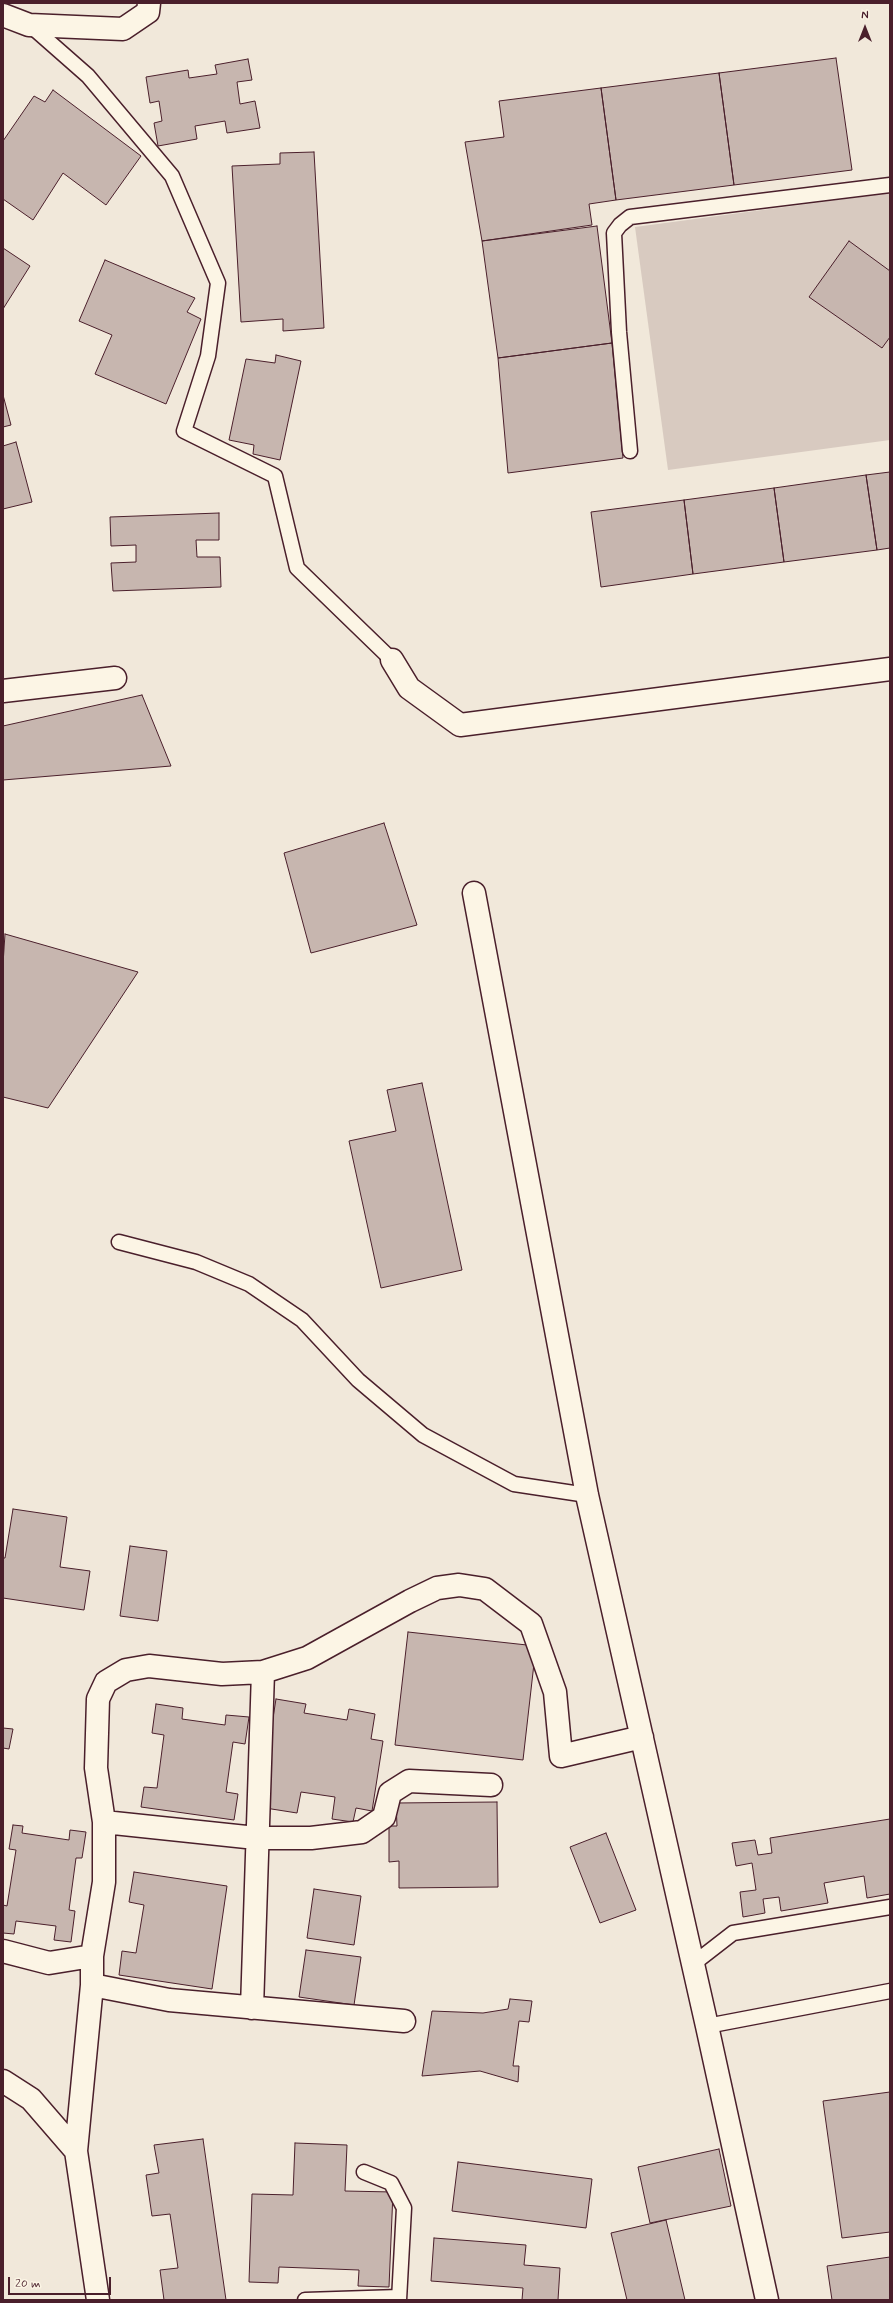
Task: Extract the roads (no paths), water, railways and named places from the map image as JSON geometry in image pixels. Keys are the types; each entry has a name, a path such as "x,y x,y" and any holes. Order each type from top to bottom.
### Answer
{"street":[{"path":"3,16 29,25 123,29 148,12 150,3"},
{"path":"392,660 410,688 460,725 890,669"},
{"path":"3,691 115,678"},
{"path":"474,893 587,1495 708,2026 767,2300"},
{"path":"98,2300 76,2151 92,1985 92,1956 104,1882 104,1822 96,1768 98,1699 106,1682 126,1670 149,1666 222,1674 263,1672 307,1658 410,1601 437,1588 459,1585 485,1589 531,1624 555,1692 561,1756 642,1737"},
{"path":"252,2008 256,1838 263,1672"},
{"path":"104,1822 256,1838 310,1838 362,1832 384,1817 390,1793 410,1782 491,1786"},
{"path":"3,1951 50,1963 92,1956"},
{"path":"92,1985 169,2000 404,2021"},
{"path":"3,2081 31,2099 76,2151"}],"lane":[{"path":"29,25 88,76 172,176 218,283 208,356 184,432 275,476 298,568 392,660"},
{"path":"630,452 619,332 614,234 620,225 630,217 890,186"},
{"path":"118,1242 196,1262 249,1284 302,1320 358,1380 423,1435 514,1484 587,1495"},
{"path":"693,1964 733,1933 890,1907"},
{"path":"708,2026 890,1992"},
{"path":"305,2300 399,2299 404,2208 391,2183 364,2172"}]}
